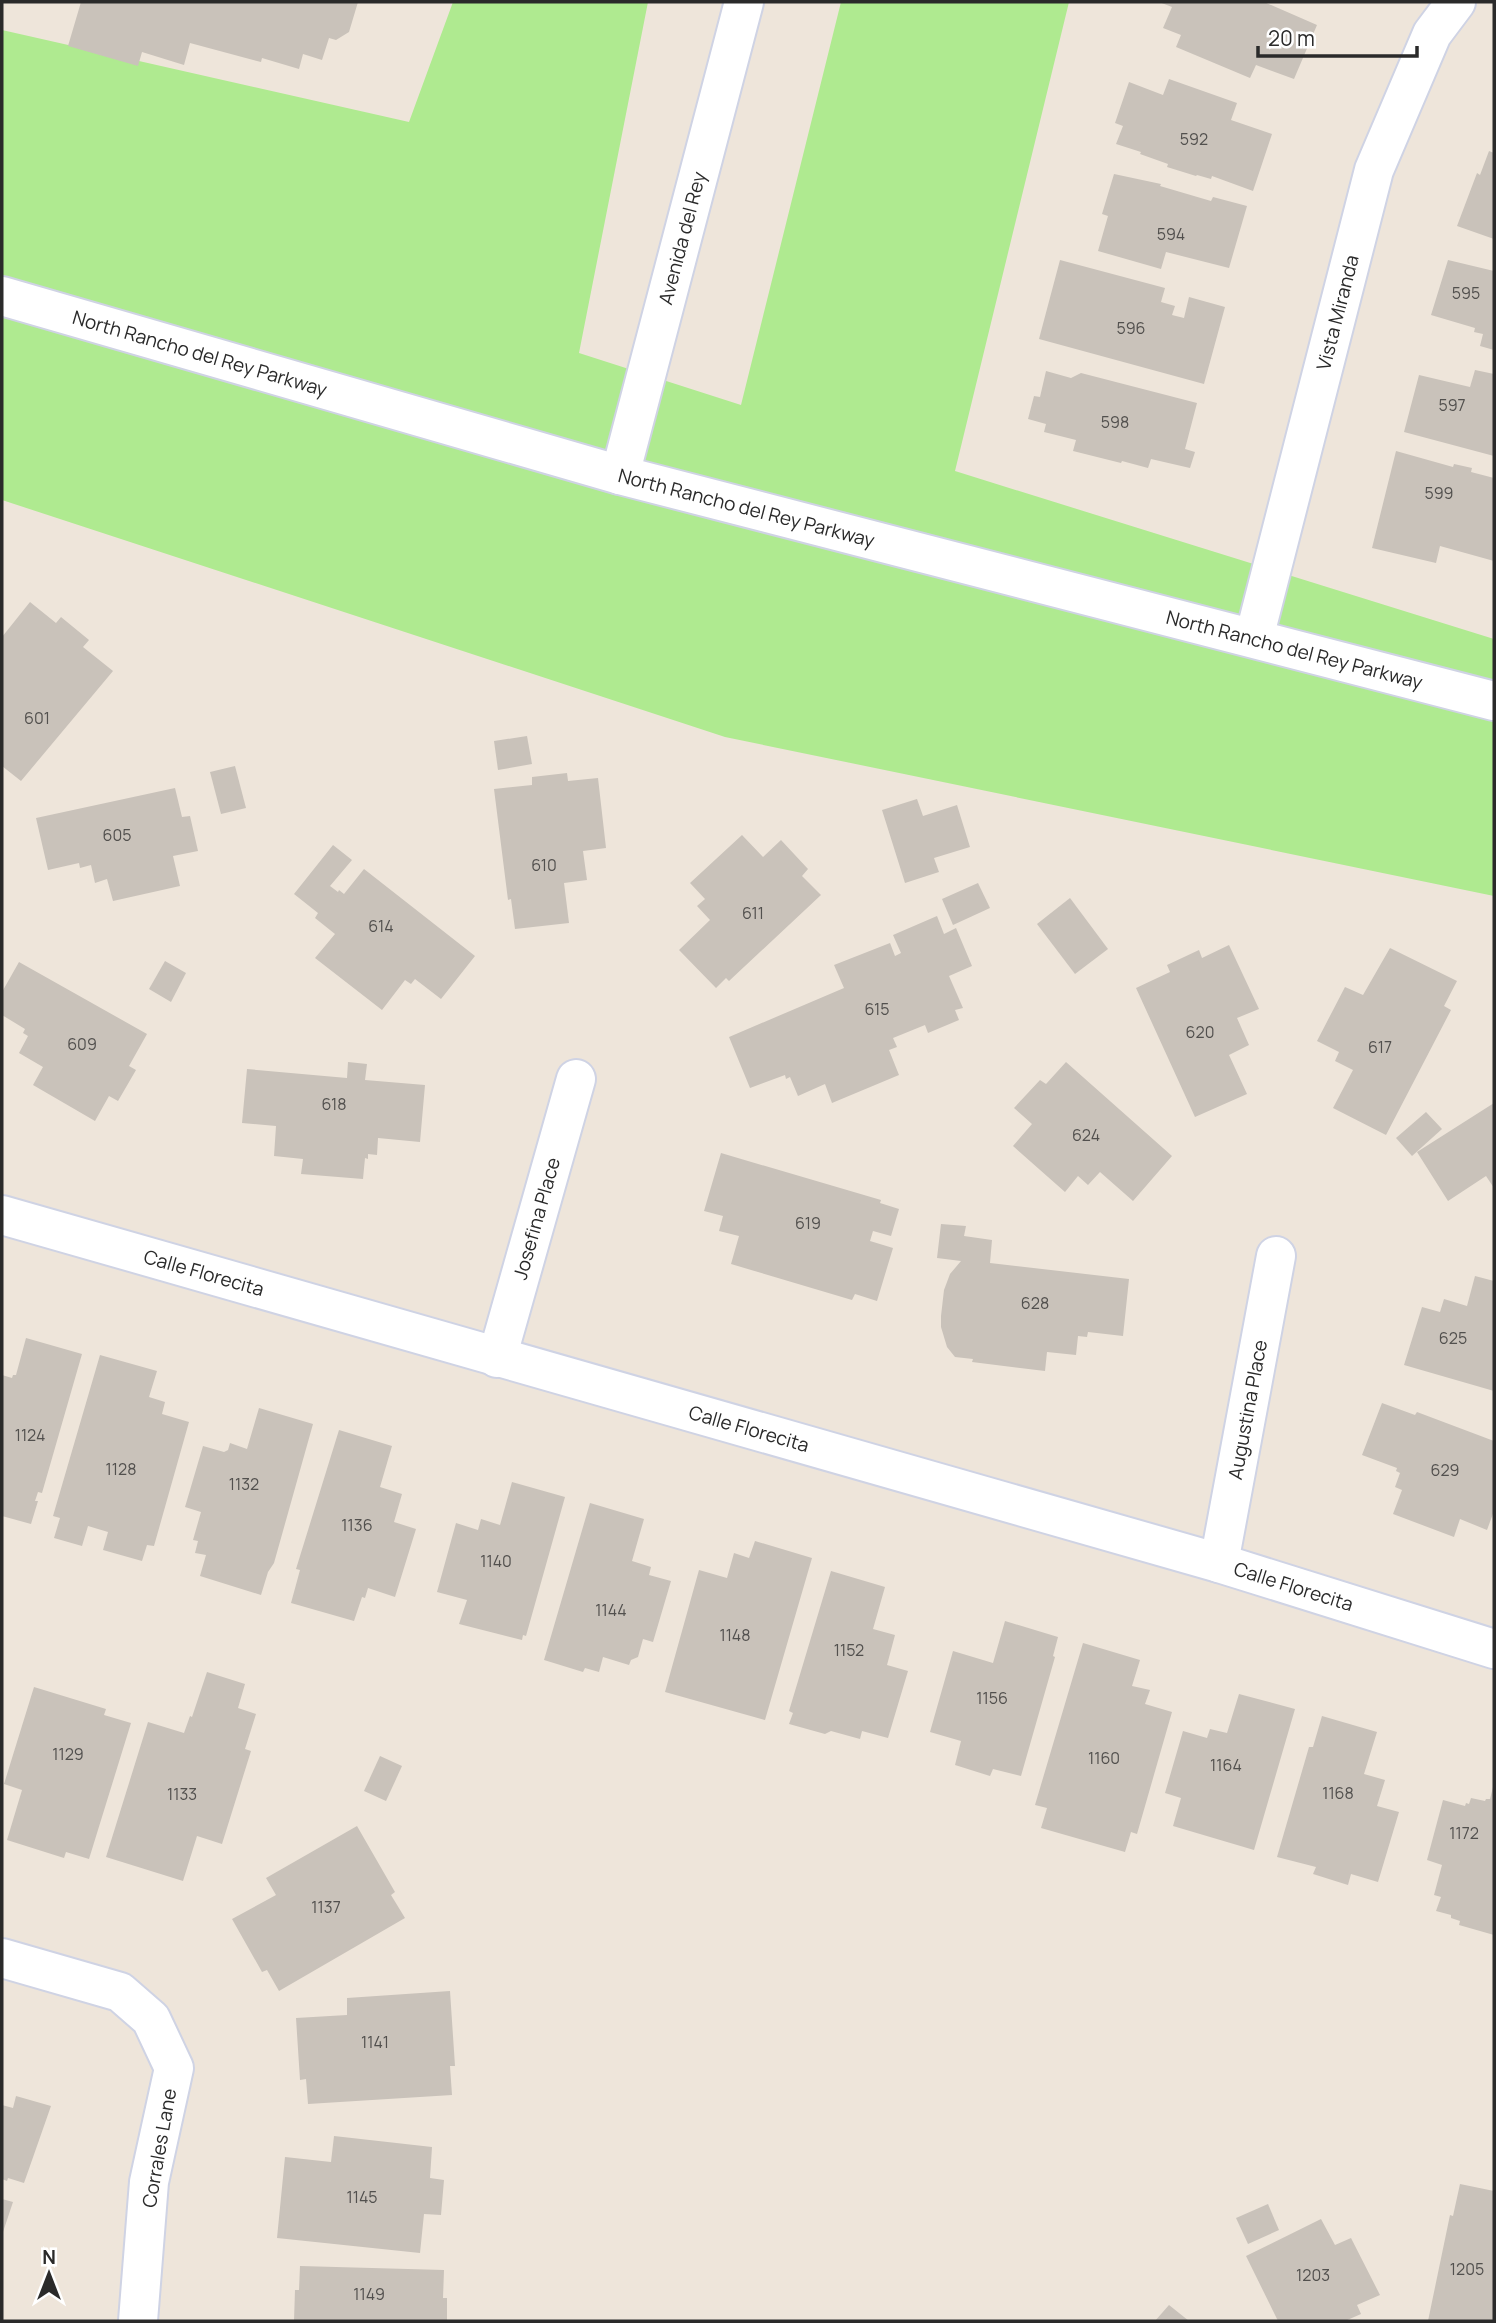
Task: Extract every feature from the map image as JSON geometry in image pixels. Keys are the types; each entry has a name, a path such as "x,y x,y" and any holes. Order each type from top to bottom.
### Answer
{"street":[{"name":"Avenida del Rey","path":"620,475 744,2"},
{"name":"Vista Miranda","path":"1254,638 1374,170 1432,34 1456,2"},
{"name":"North Rancho del Rey Parkway","path":"2,296 620,475 1494,701"},
{"name":"Josefina Place","path":"497,1358 576,1079"},
{"name":"Calle Florecita","path":"2,1215 1219,1563 1494,1649"},
{"name":"Augustina Place","path":"1219,1563 1276,1256"},
{"name":"Corrales Lane","path":"2,1958 120,1992 151,2019 174,2068 149,2182 138,2321"}],"green space":[{"path":"453,2 648,2 579,353 741,405 841,2 1069,2 955,471 1494,639 1494,896 725,737 2,500 2,30 409,122"}],"building":[{"path":"81,2 358,2 349,32 336,40 329,38 322,60 303,54 299,69 262,58 261,62 190,43 184,65 142,52 138,66 68,46"},
{"path":"1159,2 1264,2 1317,25 1294,79 1256,65 1250,78 1176,47 1181,35 1163,28 1172,7"},
{"path":"1169,79 1237,103 1231,120 1272,134 1253,191 1212,176 1211,179 1196,176 1167,167 1168,164 1116,144 1123,126 1115,123 1129,82 1163,95"},
{"path":"1489,151 1494,153 1494,239 1457,226 1477,173 1480,175"},
{"path":"1114,174 1161,184 1160,186 1211,201 1213,197 1247,206 1229,268 1166,252 1161,269 1098,251 1108,216 1102,214"},
{"path":"1060,260 1165,288 1161,302 1175,306 1172,315 1184,318 1189,297 1225,307 1204,384 1039,339"},
{"path":"1448,260 1494,271 1494,350 1480,346 1483,334 1474,332 1475,328 1431,315"},
{"path":"1475,370 1494,374 1494,456 1404,432 1419,375 1470,387"},
{"path":"1046,371 1071,378 1081,373 1197,403 1185,449 1195,452 1190,468 1151,459 1148,468 1122,461 1121,463 1073,451 1076,440 1044,432 1046,424 1028,419 1034,396 1040,397"},
{"path":"1396,451 1453,467 1454,464 1472,468 1471,472 1494,478 1494,561 1440,546 1436,563 1372,548"},
{"path":"30,602 56,623 61,617 89,640 83,647 113,671 21,781 2,766 2,637"},
{"path":"527,736 532,764 498,770 494,741"},
{"path":"235,766 246,808 221,814 210,772"},
{"path":"567,773 568,781 598,778 606,848 583,851 587,880 564,883 569,923 515,929 511,899 508,900 494,789 532,785 532,777"},
{"path":"175,788 182,817 190,816 198,851 173,856 180,886 113,901 107,879 95,883 91,865 80,868 79,863 48,870 36,818"},
{"path":"917,799 923,816 957,805 970,847 934,858 939,872 905,883 882,810"},
{"path":"742,835 763,857 781,840 808,869 802,876 821,895 729,981 726,978 716,988 679,950 710,920 697,906 705,899 690,883"},
{"path":"333,845 352,860 330,886 344,894 364,869 475,956 441,999 415,979 411,984 405,980 382,1010 315,958 335,934 315,918 318,913 294,894"},
{"path":"978,883 990,908 953,925 942,899"},
{"path":"1070,898 1108,949 1075,974 1037,924"},
{"path":"937,916 944,934 956,928 972,966 949,976 963,1008 955,1010 959,1020 928,1033 925,1025 893,1038 897,1047 889,1050 899,1075 832,1103 825,1084 798,1096 790,1077 786,1079 785,1075 750,1088 729,1037 844,988 834,965 890,943 895,956 901,953 893,935"},
{"path":"1229,945 1259,1009 1237,1018 1249,1045 1229,1055 1247,1094 1195,1117 1136,988 1170,972 1167,965 1199,950 1202,958"},
{"path":"1390,948 1457,981 1444,1006 1451,1010 1386,1135 1333,1108 1353,1070 1335,1061 1339,1052 1317,1041 1345,987 1363,995"},
{"path":"165,961 186,973 171,1002 149,989"},
{"path":"19,962 147,1034 129,1066 136,1070 118,1101 109,1096 95,1121 33,1085 43,1067 19,1053 28,1036 23,1033 25,1029 2,1015 2,992"},
{"path":"348,1062 367,1064 365,1080 425,1085 420,1142 378,1138 377,1155 368,1154 368,1159 365,1158 363,1179 301,1174 303,1159 274,1156 276,1126 242,1123 247,1069 347,1078"},
{"path":"1066,1062 1172,1156 1133,1201 1100,1172 1088,1185 1078,1176 1065,1192 1013,1146 1032,1124 1014,1108 1040,1080 1046,1084"},
{"path":"1494,1103 1494,1188 1486,1176 1448,1201 1417,1152"},
{"path":"1426,1112 1442,1129 1412,1156 1396,1138"},
{"path":"721,1153 881,1200 880,1203 899,1209 891,1236 873,1231 870,1241 893,1248 877,1301 855,1294 852,1300 731,1264 739,1236 719,1231 723,1216 704,1211"},
{"path":"941,1224 966,1226 964,1236 992,1240 990,1263 1129,1279 1123,1336 1088,1332 1087,1337 1078,1336 1076,1355 1047,1352 1045,1371 972,1362 973,1359 955,1357 947,1347 941,1316 944,1290 950,1274 961,1261 937,1258"},
{"path":"1475,1276 1494,1281 1494,1391 1404,1365 1422,1307 1440,1312 1444,1299 1467,1306"},
{"path":"26,1338 82,1354 42,1493 38,1492 35,1501 38,1501 31,1524 2,1516 2,1375 12,1378 16,1375"},
{"path":"100,1355 157,1371 149,1397 165,1402 162,1414 189,1422 154,1546 147,1545 142,1561 103,1550 108,1532 88,1526 82,1546 54,1538 60,1518 53,1516"},
{"path":"1382,1403 1415,1415 1417,1412 1494,1441 1494,1511 1487,1530 1460,1519 1454,1537 1393,1514 1402,1490 1395,1487 1400,1473 1396,1471 1397,1468 1362,1455"},
{"path":"259,1408 313,1424 274,1563 268,1572 261,1595 200,1576 206,1555 195,1553 198,1541 193,1540 201,1512 185,1507 203,1446 224,1452 228,1450 230,1443 247,1449"},
{"path":"339,1430 392,1446 380,1487 402,1494 394,1522 416,1529 395,1597 368,1588 354,1621 291,1603 300,1570 296,1569"},
{"path":"512,1482 565,1497 526,1636 523,1635 522,1640 459,1624 467,1600 437,1592 456,1523 478,1530 481,1519 500,1525"},
{"path":"590,1503 644,1519 632,1561 651,1567 649,1575 671,1581 653,1642 643,1639 638,1657 631,1660 629,1665 603,1657 599,1672 585,1668 583,1672 544,1660"},
{"path":"755,1541 812,1558 765,1720 665,1692 699,1570 727,1578 734,1553 749,1558"},
{"path":"831,1571 885,1587 873,1629 895,1635 887,1665 908,1671 888,1738 862,1731 860,1739 831,1731 825,1734 789,1724 793,1713 789,1711"},
{"path":"1005,1621 1058,1637 1053,1656 1055,1657 1021,1776 993,1769 990,1776 955,1765 961,1741 930,1732 953,1651 993,1663"},
{"path":"1083,1643 1140,1660 1132,1686 1150,1690 1145,1704 1172,1712 1137,1834 1131,1832 1125,1852 1041,1828 1047,1808 1035,1805"},
{"path":"207,1672 245,1684 238,1708 256,1714 245,1749 251,1751 222,1844 197,1836 183,1881 106,1857 148,1722 184,1733"},
{"path":"34,1687 106,1709 104,1715 131,1723 89,1859 66,1852 64,1858 7,1840 22,1790 4,1784"},
{"path":"1239,1694 1295,1709 1254,1850 1173,1826 1181,1798 1165,1793 1183,1731 1207,1738 1210,1729 1227,1733"},
{"path":"1322,1716 1377,1732 1364,1774 1385,1780 1377,1806 1399,1812 1378,1882 1351,1874 1348,1885 1313,1874 1316,1867 1277,1857 1309,1747 1313,1747"},
{"path":"380,1756 402,1766 386,1801 364,1791"},
{"path":"1493,1787 1494,1935 1459,1925 1460,1921 1451,1918 1451,1915 1436,1911 1441,1897 1434,1895 1442,1865 1427,1860 1443,1800 1465,1806 1471,1798 1485,1801 1490,1799"},
{"path":"357,1826 395,1892 391,1895 405,1918 279,1991 267,1970 262,1972 232,1919 276,1895 266,1878"},
{"path":"450,1991 455,2066 450,2066 452,2095 308,2104 306,2079 300,2080 296,2018 347,2015 347,1998"},
{"path":"16,2096 51,2106 24,2183 2,2179 2,2105 13,2108"},
{"path":"334,2136 432,2147 430,2178 444,2180 441,2215 424,2214 420,2253 277,2238 285,2157 331,2162"},
{"path":"1460,2184 1494,2191 1494,2321 1428,2321 1450,2215 1453,2216"},
{"path":"2,2199 13,2202 2,2235"},
{"path":"1268,2204 1279,2230 1248,2244 1236,2218"},
{"path":"1321,2219 1335,2245 1351,2238 1380,2295 1357,2305 1361,2314 1345,2321 1278,2321 1246,2256"},
{"path":"300,2266 444,2270 443,2298 447,2298 447,2321 294,2321 295,2290 299,2290"},
{"path":"1169,2305 1189,2321 1155,2321"}]}
